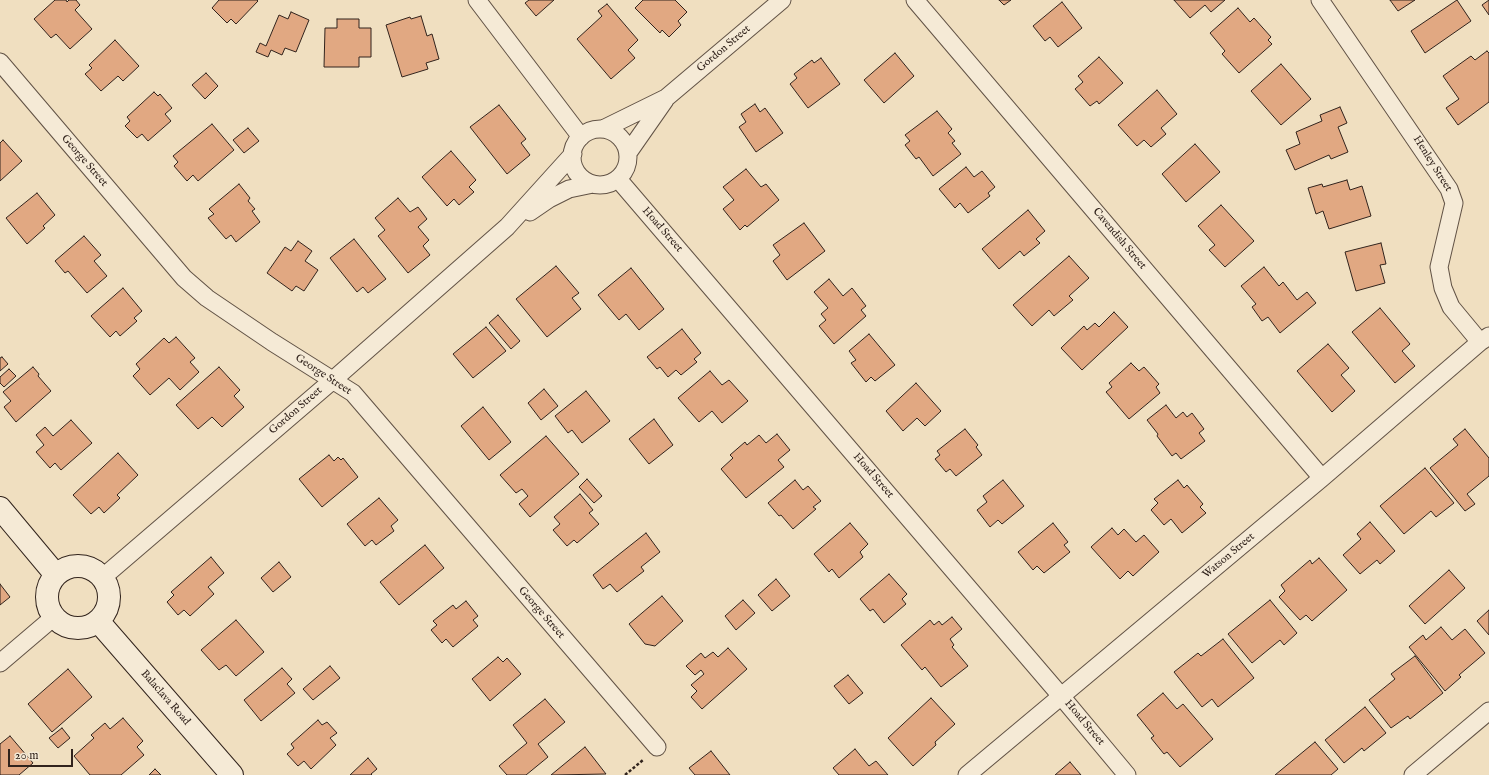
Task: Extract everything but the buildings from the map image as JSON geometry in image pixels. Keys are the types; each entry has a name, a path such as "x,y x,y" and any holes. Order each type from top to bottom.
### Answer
{"street":[{"path":"477,0 581,137"},
{"name":"Gordon Street","path":"604,130 666,98 782,0"},
{"name":"Cavendish Street","path":"915,0 1322,478"},
{"name":"Henley Street","path":"1320,0 1450,189 1454,203 1439,267 1443,288 1451,307 1484,339"},
{"name":"George Street","path":"0,62 184,278 214,302 272,342 353,393 657,747"},
{"name":"Gordon Street","path":"628,153 666,98"},
{"path":"604,130 612,132 619,137 625,144 628,158 625,170 618,179 603,185 592,184 579,176 573,162 573,154 577,142 581,137 591,131 604,130"},
{"name":"Gordon Street","path":"102,578 333,380 507,227 573,154"},
{"name":"Hoad Street","path":"618,179 1127,775"},
{"name":"Gordon Street","path":"507,227 549,199 569,189 592,184"},
{"name":"Watson Street","path":"967,775 1322,478 1484,339"},
{"path":"0,508 56,575"},
{"path":"80,566 94,571 102,578 107,587 109,597 105,612 98,621 90,626 76,628 66,626 54,617 48,608 47,598 48,588 56,575 65,569 80,566"},
{"path":"0,663 54,617"},
{"name":"Balaclava Road","path":"98,621 232,775"},
{"path":"1413,775 1489,711"}],"path":[{"path":"625,775 657,747"}]}
